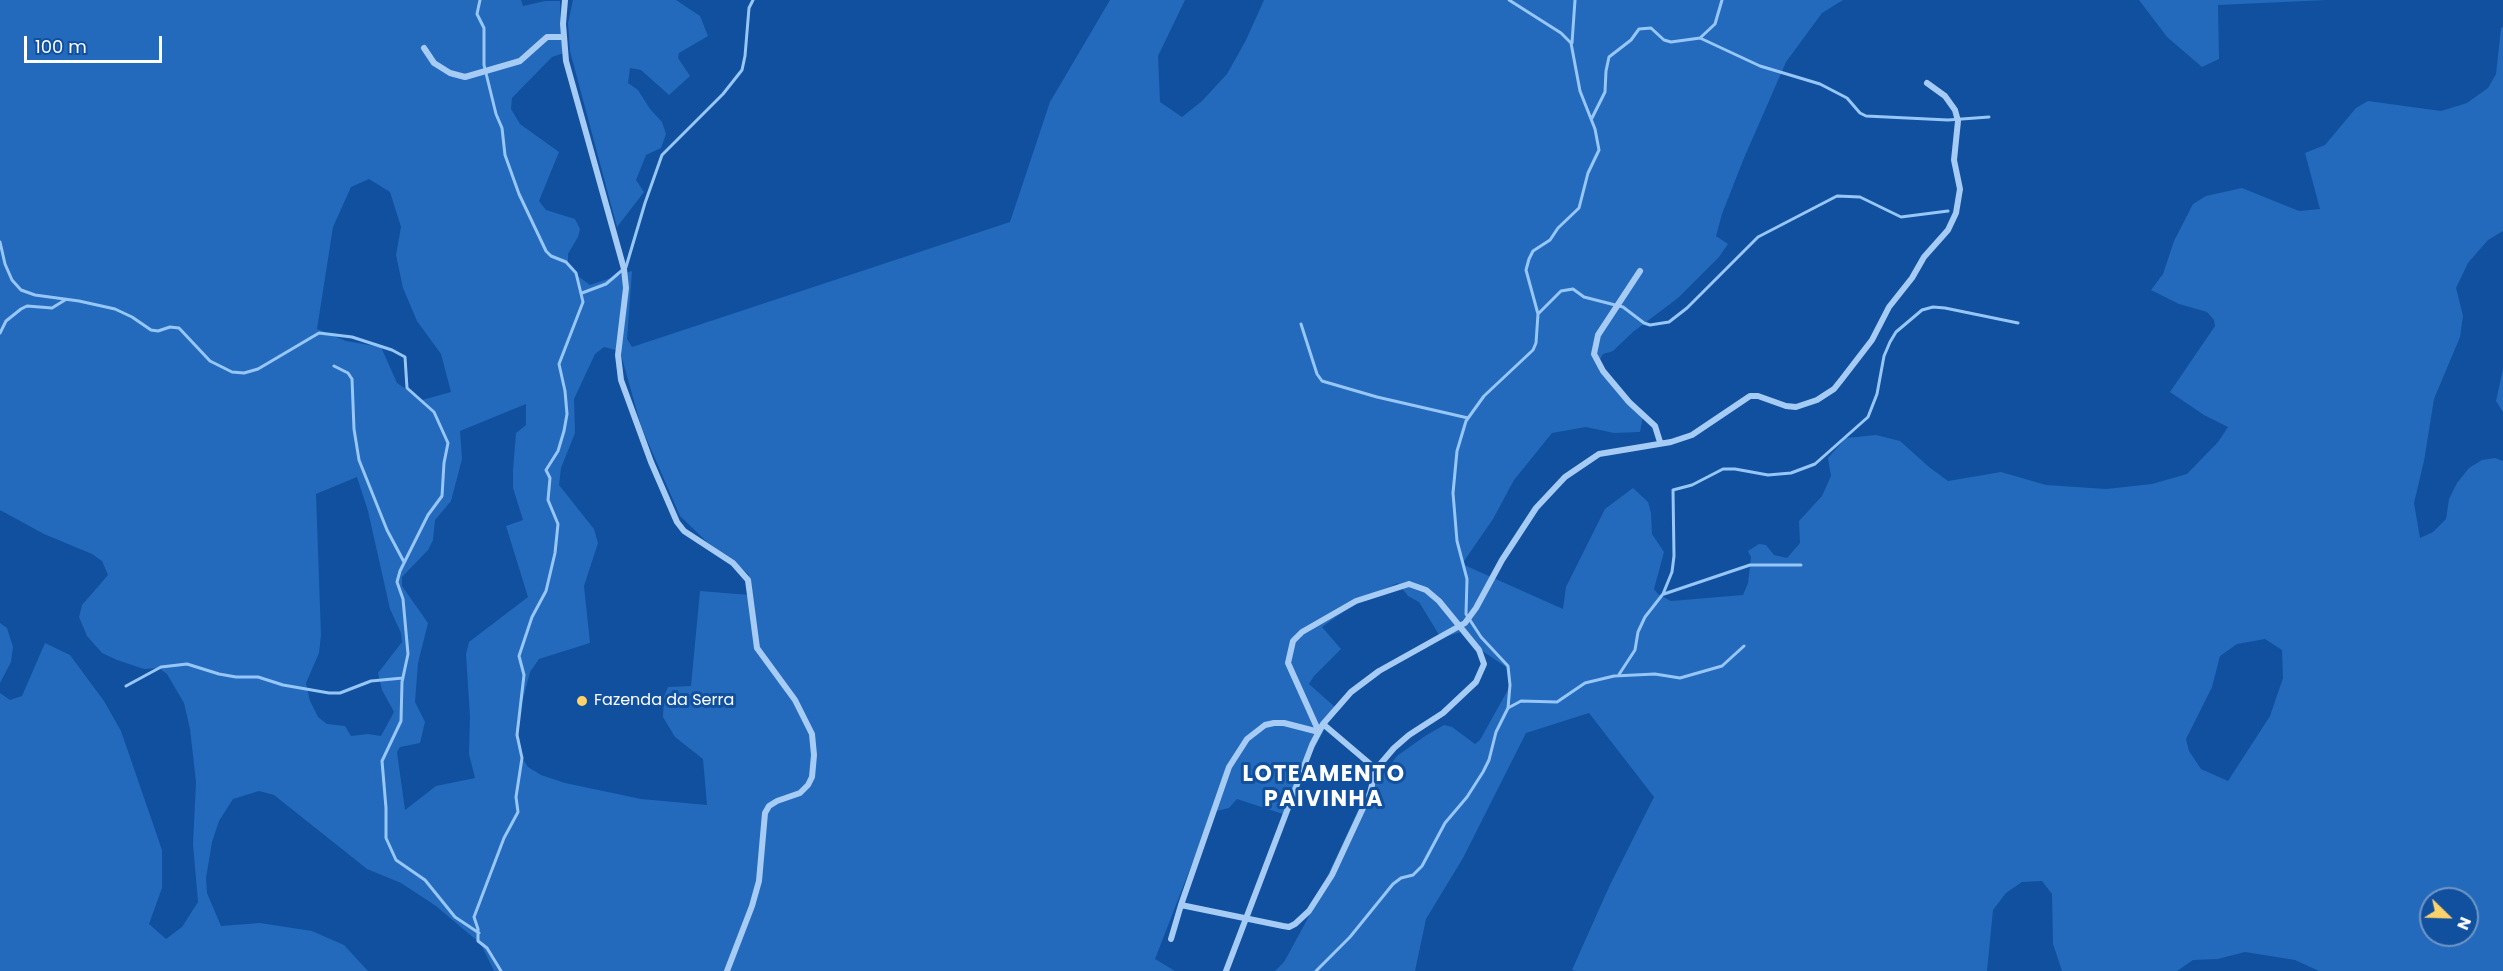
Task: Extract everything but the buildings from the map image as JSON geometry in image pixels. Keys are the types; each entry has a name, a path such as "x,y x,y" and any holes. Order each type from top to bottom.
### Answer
{"street":[{"path":"564,2 566,61 624,269 626,288 618,355 621,380 651,462 677,522 690,535 733,562 747,580 757,648 795,699 812,734 814,755 812,777 808,785 800,793 769,806 765,813 759,881 727,971"},
{"path":"424,48 434,63 450,73 465,77 520,61 547,36 564,37"},
{"path":"1227,971 1323,724 1351,692 1379,671 1460,627 1476,608 1502,560 1536,508 1565,477 1599,454 1660,442 1671,442 1692,435 1750,396 1758,396 1786,406 1796,407 1817,400 1834,388 1872,340 1889,307 1912,278 1924,257 1948,230 1956,213 1959,189 1954,160 1958,121 1955,110 1945,96 1927,83"},
{"path":"1640,271 1599,335 1594,354 1609,379 1654,426 1660,442"},
{"path":"1181,905 1289,927 1309,911 1332,875 1370,793 1376,769 1402,741 1443,713 1468,692 1482,673 1484,664 1479,650 1439,601 1426,590 1409,584 1356,601 1302,632 1293,641 1288,663 1318,732"},
{"path":"1171,939 1229,767 1247,739 1265,725 1274,723 1284,723 1318,732"},
{"path":"1323,724 1376,769"}],"shaded area":[{"path":"0,0 521,0 523,6 545,1 560,1 564,53 552,57 512,98 511,109 520,124 559,152 539,201 546,210 575,219 580,229 568,254 568,265 590,285 632,271 627,339 632,347 1010,222 1050,102 1110,0 1185,0 1158,56 1160,102 1182,117 1202,101 1227,74 1264,0 1843,0 1822,13 1786,62 1722,214 1716,236 1728,244 1719,257 1678,298 1633,332 1613,351 1603,354 1598,363 1599,371 1621,390 1643,416 1640,432 1614,433 1586,427 1552,433 1514,480 1493,519 1462,564 1563,609 1566,587 1605,509 1633,488 1648,502 1652,534 1664,552 1654,589 1658,594 1671,601 1743,595 1748,583 1751,557 1748,551 1759,544 1766,545 1774,555 1787,558 1800,543 1799,521 1822,496 1831,476 1828,458 1846,438 1876,435 1900,441 1948,481 2001,472 2046,485 2106,489 2152,484 2187,474 2218,442 2228,427 2204,415 2170,392 2215,326 2214,320 2207,312 2179,304 2151,290 2163,274 2174,241 2193,204 2206,196 2242,188 2299,211 2320,209 2305,153 2325,145 2356,108 2368,101 2441,111 2467,103 2488,88 2496,74 2501,28 2503,27 2503,231 2488,240 2468,263 2456,288 2463,316 2460,337 2434,399 2424,461 2414,503 2420,538 2433,532 2446,519 2449,499 2457,483 2469,468 2482,460 2495,458 2503,461 2503,971 2319,971 2295,960 2245,952 2218,959 2193,960 2177,971 2062,971 2053,944 2052,894 2042,881 2022,882 2006,893 1993,910 1987,971 1572,970 1609,887 1654,797 1589,713 1526,733 1463,858 1426,919 1415,971 1275,971 1284,962 1307,920 1361,804 1397,756 1444,725 1452,727 1475,744 1480,740 1510,686 1506,667 1478,648 1464,631 1441,638 1419,602 1408,596 1398,583 1361,599 1322,627 1341,649 1309,684 1336,708 1305,765 1286,815 1237,799 1229,808 1212,812 1155,959 1175,971 494,971 481,944 436,906 401,883 367,869 274,795 259,791 233,799 219,821 212,842 206,878 207,893 221,926 260,923 312,931 344,945 368,971 0,971 0,693 10,700 22,696 45,643 70,655 104,701 121,731 162,850 162,888 149,924 166,939 182,927 198,902 193,844 196,782 190,729 184,703 167,674 159,668 144,669 117,660 102,653 87,636 79,617 82,605 108,575 102,561 92,554 44,534 0,510","holes":["369,179 390,192 401,227 396,255 403,288 417,321 441,354 451,392 422,400 397,383 381,347 346,341 317,329 333,227 351,187","604,347 620,351 641,426 680,516 708,543 749,575 750,595 700,591 691,686 668,687 664,697 663,717 675,737 703,759 707,805 641,799 565,783 541,775 528,767 522,758 517,722 530,672 539,659 590,643 584,586 598,543 594,529 559,485 561,468 575,433 574,399 595,354","526,404 526,425 516,433 513,470 513,488 523,520 506,526 528,597 469,642 466,654 470,717 469,754 475,778 436,786 405,810 397,752 400,747 420,743 425,722 415,702 418,663 428,623 402,586 402,577 428,550 433,540 435,520 451,501 462,459 460,431","357,477 368,511 390,609 401,633 402,642 378,673 382,690 394,712 381,736 368,734 351,736 345,726 327,724 318,717 310,701 306,683 319,653 321,635 316,494","2265,639 2282,650 2283,678 2270,716 2228,781 2201,769 2189,751 2186,739 2212,687 2220,656 2237,644"]},
{"path":"573,0 676,0 700,16 708,36 679,53 678,58 690,76 669,95 641,70 630,68 628,83 638,90 662,122 666,134 661,148 646,155 636,180 644,192 617,227 570,51 568,23"},
{"path":"2139,0 2327,0 2218,5 2219,59 2202,67 2167,37"},
{"path":"2503,369 2503,412 2496,401"},
{"path":"0,623 7,628 13,647 11,662 0,683"}],"waterway":[{"path":"480,0 477,14 484,28 484,65 496,114 502,128 505,155 519,194 546,251 551,256 566,262 576,273 583,302 559,364 567,414 558,451 546,470 550,478 548,500 558,524 555,553 546,591 532,617 519,656 524,675 517,735 522,758 516,797 518,812 504,838 474,917 478,929 478,941 487,948 501,971"},
{"path":"582,293 606,284 626,267 662,155 723,94 742,70 749,8 753,0"},
{"path":"1316,971 1350,937 1393,884 1401,878 1413,875 1422,866 1445,823 1467,797 1483,772 1489,760 1496,732 1508,708 1510,685 1508,666 1481,637 1466,614 1467,579 1457,541 1453,493 1457,451 1466,421 1484,396 1533,350 1536,343 1538,314 1526,270 1529,259 1533,251 1550,240 1558,228 1579,208 1588,173 1599,150 1595,129 1580,91 1571,43 1561,33 1509,0"},
{"path":"1572,43 1575,0"},
{"path":"1592,118 1605,92 1609,57 1631,40 1639,29 1651,28 1664,40 1671,42 1700,38 1715,24 1722,0"},
{"path":"1700,38 1760,66 1820,84 1847,98 1860,113 1866,116 1948,120 1989,117"},
{"path":"1538,314 1561,291 1573,289 1584,297 1623,307 1644,323 1650,325 1669,322 1687,308 1758,237 1837,196 1860,197 1901,217 1948,211"},
{"path":"0,242 5,264 12,280 21,290 35,295 115,309 151,330 179,328 210,361 232,372 244,373 258,369 319,333 352,337 392,350 405,357 407,388 434,412 448,443 442,496 428,515 400,571 397,582 403,599 408,654 402,682 401,721 382,761 386,838 396,860 425,880 455,917 479,933"},
{"path":"0,333 6,321 21,309 27,306 52,308 65,300"},
{"path":"1618,676 1635,650 1638,632 1645,617 1663,594 1672,572 1674,556 1673,490 1692,485 1723,469 1768,475 1791,473 1815,464 1868,417 1877,394 1884,356 1890,342 1896,332 1922,310 1933,307 1945,308 2018,323"},
{"path":"1301,324 1317,374 1322,381 1377,397 1468,418"},
{"path":"334,366 348,373 352,379 354,429 359,460 387,530 404,562"},
{"path":"1664,594 1750,565 1801,565"},
{"path":"1508,708 1521,701 1557,702 1585,683 1614,676 1655,674 1680,678 1722,666 1744,646"},
{"path":"126,686 161,667 187,664 219,674 258,677 283,685 329,693 340,693 371,681 403,678"}],"place":[{"name":"Fazenda da Serra","path":"582,701"}],"district":[{"name":"LOTEAMENTO PAIVINHA","path":"1324,788"}]}
